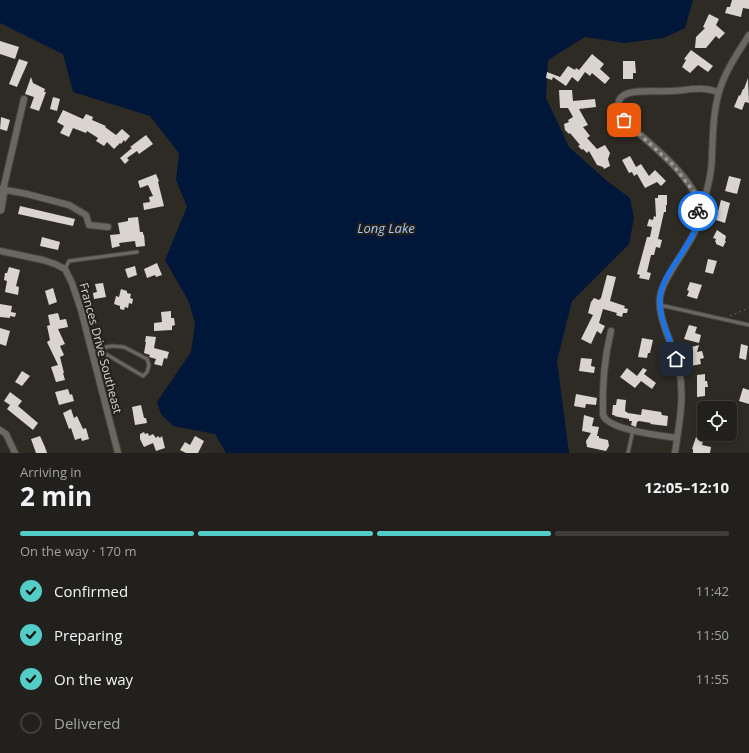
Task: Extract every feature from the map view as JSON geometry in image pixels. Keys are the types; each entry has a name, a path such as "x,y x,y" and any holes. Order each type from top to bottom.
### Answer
{"street":[{"path":"675,453 681,415 681,384 679,368 667,333 660,305 661,290 696,228 706,196 710,176 714,119 719,92 724,77 749,35"},
{"path":"699,215 694,192 690,186 673,165 624,120 619,113 618,106 619,101 624,95 639,92 705,89 719,92"},
{"path":"0,209 2,190 24,99"},
{"path":"2,190 27,194 69,205 86,216 89,225 108,227"},
{"path":"0,251 43,260 65,269"},
{"name":"Frances Drive Southeast","path":"65,269 72,283 81,310 118,453"},
{"path":"611,331 604,366 602,390 604,419 611,424 633,430 659,436 677,438"},
{"path":"0,430 6,434 15,453"}],"lane":[{"path":"65,269 69,262 137,252"},
{"path":"660,305 749,325"},
{"path":"91,350 99,350 112,346 124,348 147,359 149,365 147,372 142,376 99,350"},
{"path":"628,453 633,430"}],"path":[{"path":"722,319 749,308"}],"water":[{"name":"Long Lake","path":"0,0 693,0 685,28 663,38 624,43 585,37 548,60 546,98 569,147 607,181 630,198 634,218 629,244 572,301 557,361 569,453 226,453 215,434 173,426 161,414 157,402 191,352 195,324 189,302 165,260 187,207 176,180 179,153 150,116 73,92 63,54 0,23"}],"building":[{"path":"732,0 749,0 749,9 743,8 741,17 725,13 727,7 730,7"},
{"path":"709,14 719,19 716,25 725,33 719,39 716,36 706,48 695,48 696,37 705,28 703,27"},
{"path":"0,41 19,47 15,59 0,54"},
{"path":"691,50 713,66 708,72 698,65 690,73 682,67 686,60 684,59"},
{"path":"592,54 604,64 600,69 610,78 605,84 592,73 590,76 585,72 578,82 572,77 566,86 553,77 552,80 546,78 547,72 560,77 568,66 575,70 576,68 579,70"},
{"path":"19,59 28,62 17,87 9,84"},
{"path":"623,61 635,61 636,73 633,73 633,79 623,79"},
{"path":"31,77 33,83 45,89 44,92 46,92 39,111 30,108 34,97 25,94"},
{"path":"748,78 749,103 745,102 742,110 734,107"},
{"path":"559,90 572,90 573,101 595,99 596,107 579,109 588,125 583,127 590,136 587,138 597,149 605,145 610,153 608,159 610,166 604,169 603,167 597,165 589,151 587,153 583,149 582,150 578,146 580,145 570,133 569,134 565,130 564,124 569,122 568,120 573,117 568,108 560,108"},
{"path":"53,97 60,99 57,111 50,109"},
{"path":"63,110 83,119 86,114 93,117 92,120 106,126 105,127 116,135 122,129 130,136 125,142 124,140 114,149 107,142 104,146 96,141 98,138 87,131 86,133 73,128 69,137 60,133 64,126 57,122"},
{"path":"1,117 10,120 7,131 0,129"},
{"path":"146,135 153,144 139,154 137,151 127,158 129,160 125,164 120,158 132,148 130,147"},
{"path":"630,156 636,167 641,164 649,176 655,170 666,181 661,186 657,182 645,188 637,174 634,176 632,172 629,173 622,160"},
{"path":"156,174 159,181 164,206 144,210 143,203 150,202 149,197 153,196 148,185 140,188 138,181"},
{"path":"729,176 741,179 737,194 725,191"},
{"path":"658,195 667,195 667,205 658,239 662,240 660,248 656,247 654,255 651,255 647,272 651,273 649,280 639,278 640,275 637,274 647,237 650,237 652,227 647,226 649,219 653,220 654,216 656,217 655,198 658,198"},
{"path":"721,200 730,203 725,223 716,220"},
{"path":"20,206 75,219 73,226 18,214"},
{"path":"138,217 140,232 143,232 143,235 144,234 145,246 136,247 135,241 119,243 120,246 112,248 110,235 120,234 118,223 128,221 128,218"},
{"path":"717,230 726,236 726,241 723,247 716,244 716,239 713,238"},
{"path":"42,237 60,242 58,250 40,246"},
{"path":"708,259 717,261 713,274 705,272"},
{"path":"157,263 162,275 156,277 155,275 147,278 144,269"},
{"path":"135,266 137,275 128,278 125,269"},
{"path":"9,267 20,270 16,286 19,287 18,295 5,292 7,281 4,280 5,273 7,273"},
{"path":"607,275 616,277 610,301 625,306 624,308 628,309 627,313 623,313 622,317 616,315 617,313 603,309 599,323 605,326 601,334 597,331 591,344 581,339 593,315 588,313 591,302 594,298 599,300 601,298"},
{"path":"690,282 702,285 697,299 687,296 689,291 687,290"},
{"path":"103,283 106,297 94,299 93,293 97,292 95,284"},
{"path":"53,288 57,302 49,305 45,291"},
{"path":"121,289 131,294 130,298 133,299 132,304 129,303 128,308 125,307 124,310 120,309 120,306 114,304 116,296 119,297"},
{"path":"0,304 12,306 11,312 16,313 15,317 0,317"},
{"path":"171,311 171,318 174,318 175,325 172,326 172,330 154,331 154,323 162,322 161,312"},
{"path":"58,313 60,320 66,319 68,327 58,329 65,344 60,346 64,355 60,357 65,380 56,382 51,367 58,365 47,342 50,340 47,326 50,325 48,315"},
{"path":"689,325 697,327 695,333 701,335 699,343 684,339"},
{"path":"0,328 10,331 6,346 0,344"},
{"path":"146,336 156,337 154,348 169,352 167,359 164,358 162,366 154,364 156,359 149,357 150,355 144,353"},
{"path":"642,338 653,340 650,353 648,353 647,358 638,357"},
{"path":"741,344 748,346 746,360 739,358"},
{"path":"699,345 697,352 702,351 704,358 700,359 701,364 691,366 688,348"},
{"path":"581,358 592,359 591,366 595,367 594,373 579,371"},
{"path":"627,368 637,376 643,368 647,370 644,374 656,383 652,389 641,381 635,388 620,377"},
{"path":"22,371 30,376 22,386 15,382"},
{"path":"705,374 705,381 707,381 708,387 705,387 705,396 697,397 697,375"},
{"path":"743,388 749,390 749,404 739,401"},
{"path":"68,389 70,395 72,394 74,401 59,405 55,392"},
{"path":"10,392 22,401 18,406 38,423 33,430 7,409 10,405 4,401"},
{"path":"576,394 597,398 596,405 586,404 585,408 574,406"},
{"path":"617,399 626,400 625,411 628,413 641,415 642,409 661,412 662,415 668,416 667,426 639,421 637,422 636,427 631,425 632,421 629,421 629,419 612,415 613,405 616,405"},
{"path":"141,405 144,418 146,418 147,423 135,425 132,407"},
{"path":"697,405 697,426 696,426"},
{"path":"71,409 74,418 77,416 83,429 86,428 89,439 82,441 81,438 75,440 71,428 69,429 63,413"},
{"path":"584,415 594,418 592,426 599,427 597,436 608,440 609,446 606,451 587,447 586,441 591,433 582,431"},
{"path":"144,432 145,434 148,433 149,436 153,434 156,438 158,436 160,438 162,436 165,448 156,451 153,443 144,447 140,439 140,434"},
{"path":"40,436 47,453 36,453 31,439"},
{"path":"195,436 204,441 198,453 186,453 180,450 185,442 190,445"},
{"path":"696,437 697,441 703,441 702,445 711,447 710,453 693,453 692,449"}],"way so far":[{"path":"624,120 673,165 694,192 698,211"}],"route":[{"path":"676,359 660,308 661,290 696,228 699,218 698,211"}]}
